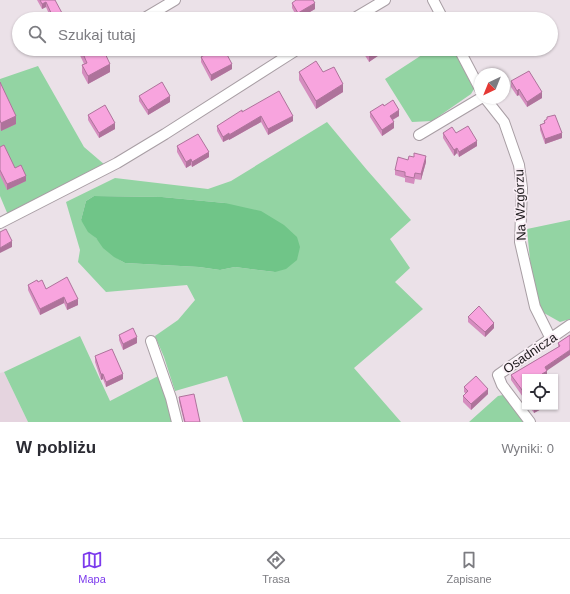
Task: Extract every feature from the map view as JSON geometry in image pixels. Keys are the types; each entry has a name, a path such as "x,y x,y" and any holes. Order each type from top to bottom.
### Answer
{"street":[{"path":"155,12 175,0"},
{"path":"365,12 385,0"},
{"path":"433,0 439,12"},
{"path":"0,223 123,159 287,56"},
{"path":"463,56 474,78"},
{"path":"419,135 474,102"},
{"name":"Na Wzgórzu","path":"490,104 504,122 519,165 522,188 520,242 535,307 551,339"},
{"name":"Osadnicza","path":"530,422 502,385 498,375 570,325"},
{"path":"150,341 171,398 177,422"}],"shaded area":[{"path":"420,56 457,56 472,82 474,89 471,94 432,121 412,122 385,79"},
{"path":"38,66 84,147 105,165 8,215 0,196 0,79"},
{"path":"327,122 411,220 390,239 410,268 395,282 423,309 354,368 401,422 243,422 227,376 175,391 164,357 155,336 178,320 195,300 187,285 106,292 78,262 80,250 66,202 115,178 208,189 231,181","holes":["94,196 162,197 225,203 275,272 235,267 220,270 199,267 125,263 106,249 81,220 86,201"]},
{"path":"94,196 162,197 225,203 261,211 284,225 297,237 300,247 297,260 286,269 275,272 235,267 220,270 199,267 125,263 114,257 103,248 96,238 88,232 81,220 86,201"},
{"path":"570,220 570,319 560,322 544,313 539,303 531,271 527,229"},
{"path":"80,336 110,401 162,374 175,422 28,422 4,372"},
{"path":"4,372 28,422 0,422 0,373"},
{"path":"503,395 525,422 469,422 498,396"}],"building":[{"path":"40,0 55,0 61,12 51,12 46,2 42,4"},
{"path":"296,0 313,0 315,3 297,12 292,3"},
{"path":"84,56 106,56 110,64 88,76 82,65 87,63"},
{"path":"228,56 232,64 211,75 201,57"},
{"path":"316,61 323,72 334,67 343,84 316,101 299,72"},
{"path":"529,71 542,92 527,102 519,89 517,91 511,81"},
{"path":"0,82 16,116 1,123 0,120"},
{"path":"162,82 170,96 148,110 139,96"},
{"path":"279,91 293,116 268,129 261,116 223,137 217,126 242,110 242,112"},
{"path":"393,100 399,110 390,116 394,122 382,130 370,112"},
{"path":"105,105 115,123 99,133 88,115"},
{"path":"555,115 562,133 545,139 540,125 545,123 544,121 547,117"},
{"path":"468,126 477,141 459,152 457,148 454,150 443,133 452,127 456,133"},
{"path":"198,134 209,152 192,162 191,159 186,162 177,146"},
{"path":"4,145 15,168 21,165 26,176 7,184 0,170 0,147"},
{"path":"414,153 426,156 421,174 415,173 414,178 405,176 405,172 395,170 398,157 408,160 409,156 414,157"},
{"path":"6,229 12,241 0,248 0,232"},
{"path":"67,277 78,299 67,304 64,297 40,309 28,285 37,280 38,282 42,280 46,289"},
{"path":"479,306 494,323 485,332 468,317"},
{"path":"133,328 137,337 123,344 119,335"},
{"path":"570,335 570,350 545,367 547,371 542,374 522,374 522,390 511,375 560,346 558,343"},
{"path":"112,349 123,374 106,382 103,374 101,374 95,356"},
{"path":"476,376 488,389 471,404 463,396 468,391 464,387"},
{"path":"194,394 200,422 185,422 179,397"}]}
